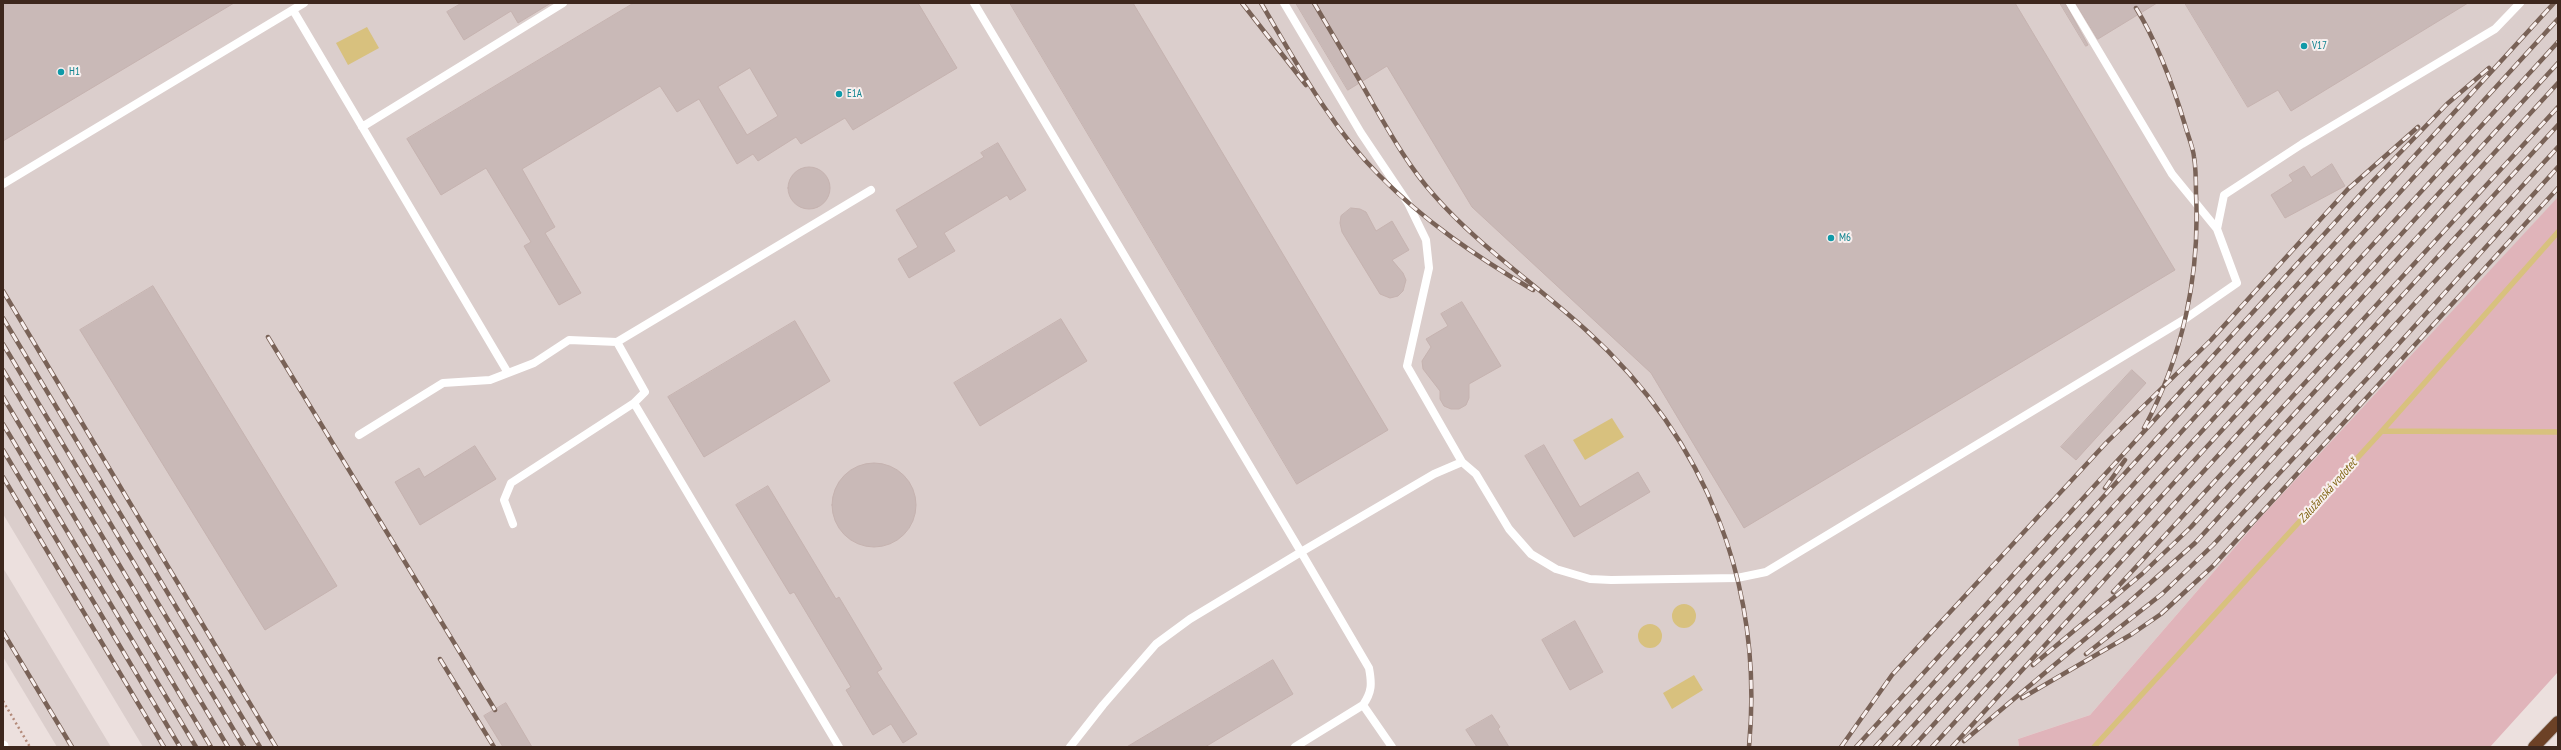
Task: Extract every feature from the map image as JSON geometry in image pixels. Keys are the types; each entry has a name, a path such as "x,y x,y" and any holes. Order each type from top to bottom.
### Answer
{"highway":[{"path":"2534,747 2558,722"}],"lane":[{"path":"3,184 304,3"},
{"path":"362,127 563,3"},
{"path":"974,3 1301,552 1368,668 1372,684 1369,695 1363,705 1295,747"},
{"path":"1284,3 1361,133 1408,203 1426,240 1429,268 1406,366 1462,462 1476,474 1508,529 1531,554 1556,569 1590,579 1612,580 1737,578 1766,572 2185,319 2236,283 2217,229 2172,174 2070,3"},
{"path":"2217,229 2224,195 2302,144 2495,29 2520,3"},
{"path":"293,10 508,373"},
{"path":"359,436 443,383 490,380 534,363 569,340 617,342 871,190"},
{"path":"513,524 504,500 511,483 634,403 645,392 617,342"},
{"path":"634,403 838,747"},
{"path":"1070,747 1103,705 1156,644 1190,619 1434,474 1462,462"},
{"path":"1363,705 1392,747"}],"path":[{"path":"3,701 30,747"}],"shaded area":[{"path":"3,3 2558,3 2558,198 2261,517 2090,715 2018,739 2019,747 143,747 3,514"},
{"path":"367,27 379,48 348,65 336,43"},
{"path":"2558,197 2558,672 2490,747 2019,747 2018,739 2090,715 2261,517"},
{"path":"1612,418 1624,437 1585,460 1573,440"},
{"path":"3,568 111,747 57,747 3,657"},
{"path":"1684,604 1689,605 1695,611 1695,621 1689,627 1684,628 1679,627 1673,621 1672,616 1673,611 1679,605"},
{"path":"1650,624 1655,625 1661,631 1661,641 1655,647 1650,648 1645,647 1639,641 1638,636 1639,631 1645,625"},
{"path":"1694,675 1703,690 1672,709 1663,693"}],"building":[{"name":"H1","path":"3,3 234,3 3,141"},
{"path":"462,3 551,3 518,23 511,11 464,40 447,12"},
{"path":"634,3 918,3 957,68 853,130 845,118 801,144 796,137 758,161 753,154 737,164 699,99 677,112 660,86 522,169 555,227 545,233 581,293 559,305 524,246 531,242 486,168 441,195 407,139","holes":["750,68 778,116 747,135 718,87"]},
{"path":"1010,3 1133,3 1388,430 1297,484"},
{"name":"M6","path":"1296,3 2015,3 2175,270 1744,528 1651,373 1472,207 1387,66 1348,90"},
{"path":"2060,3 2065,3 2088,45 2086,46"},
{"path":"2076,3 2157,3 2098,39"},
{"name":"V17","path":"2185,3 2468,3 2291,111 2278,90 2248,107"},
{"path":"998,143 1026,190 1010,200 1007,195 944,233 955,251 909,278 898,259 918,247 896,210 984,157 981,153"},
{"path":"2332,164 2345,186 2285,218 2271,195 2293,181 2289,175 2304,166 2311,177"},
{"path":"805,167 813,167 821,170 827,176 830,188 827,200 821,206 813,209 805,209 797,206 791,200 788,192 788,184 791,176 797,170"},
{"path":"1351,208 1360,209 1366,212 1376,231 1392,221 1409,250 1392,260 1403,273 1406,280 1403,291 1398,296 1390,298 1380,294 1342,232 1340,223 1341,216"},
{"path":"153,286 337,586 265,630 80,330"},
{"path":"1462,302 1501,366 1469,384 1469,398 1466,405 1459,409 1451,409 1444,406 1440,399 1440,391 1423,369 1422,361 1431,347 1426,339 1448,326 1441,314"},
{"path":"1061,319 1087,361 980,426 954,383"},
{"path":"795,321 830,381 704,457 668,397"},
{"path":"2132,370 2146,383 2076,460 2061,447"},
{"path":"1544,445 1580,507 1638,472 1650,492 1574,537 1525,456"},
{"path":"475,446 496,479 420,525 395,482 419,468 424,477"},
{"path":"874,463 890,466 904,475 913,489 916,505 913,521 904,535 890,544 874,547 858,544 844,535 835,521 832,505 835,489 844,475 858,466"},
{"path":"768,486 836,599 839,597 882,669 877,672 917,734 903,743 891,724 873,735 846,690 851,687 794,592 790,594 736,505"},
{"path":"1575,621 1603,672 1570,690 1542,640"},
{"path":"1273,660 1293,694 1205,747 1127,747"},
{"path":"506,703 532,747 503,747 484,716"},
{"path":"1492,715 1500,727 1498,729 1509,747 1477,747 1466,730"}],"waterway":[{"name":"Zalužanská vodoteč","path":"2094,747 2382,431 2558,232"},
{"path":"2382,431 2558,432"}],"railway":[{"path":"1242,3 1306,85"},
{"path":"1261,3 1329,115 1361,156 1379,175 1396,192 1433,223 1492,265 1533,290"},
{"path":"1314,3 1394,139 1424,184 1450,213 1469,231 1568,314 1587,331 1629,374 1665,419 1695,468 1719,520 1736,573 1747,629 1751,687 1749,747"},
{"path":"1875,747 2554,3"},
{"path":"2136,8 2158,50 2193,149 2196,180 2197,224 2192,285 2179,344 2158,401 2144,428"},
{"path":"1894,747 2558,19"},
{"path":"1913,747 2558,42"},
{"path":"1932,747 2558,63"},
{"path":"1856,747 2369,185 2447,104 2489,68"},
{"path":"1952,747 2558,83"},
{"path":"2113,592 2558,107"},
{"path":"2033,665 2142,574 2191,527 2558,125"},
{"path":"1841,747 1892,675 2106,443 2211,340 2348,189 2418,127"},
{"path":"1964,741 2129,602 2195,543 2558,147"},
{"path":"2086,654 2162,594 2213,545 2376,369 2558,167"},
{"path":"2022,698 2132,634 2161,614 2213,566 2558,188"},
{"path":"3,291 276,747"},
{"path":"3,318 260,747"},
{"path":"268,337 495,710"},
{"path":"3,344 244,747"},
{"path":"3,370 228,747"},
{"path":"3,397 211,747"},
{"path":"3,424 196,747"},
{"path":"3,450 180,747"},
{"path":"2105,488 2125,460"},
{"path":"3,477 164,747"},
{"path":"3,632 72,747"},
{"path":"440,659 494,747"}],"place":[{"name":"V17","path":"2304,46"},
{"name":"H1","path":"61,72"},
{"name":"E1A","path":"839,94"},
{"name":"M6","path":"1831,238"}]}
